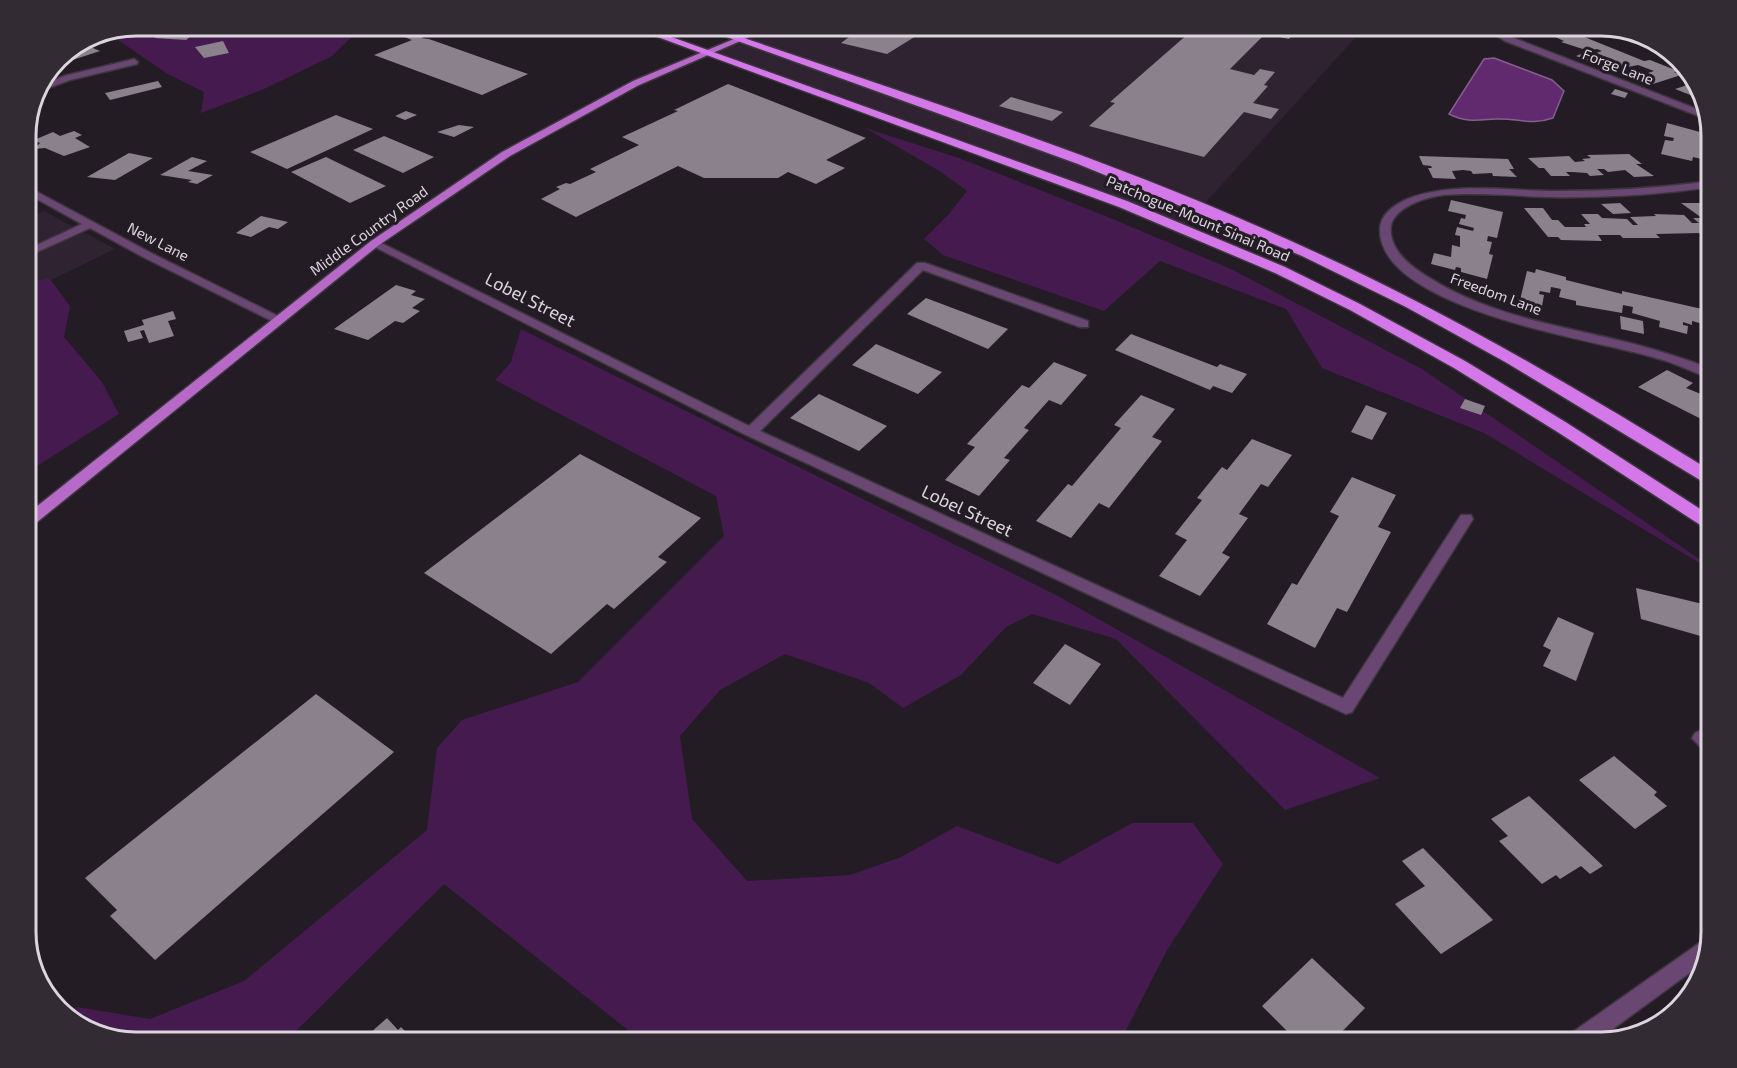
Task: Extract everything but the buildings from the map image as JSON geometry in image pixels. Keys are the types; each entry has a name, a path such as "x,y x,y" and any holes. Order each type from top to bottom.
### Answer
{"highway":[{"name":"Patchogue-Mount Sinai Road","path":"661,36 1123,204 1302,280 1363,311 1496,386 1701,518"},
{"name":"Patchogue-Mount Sinai Road","path":"730,36 1040,147 1195,206 1308,253 1493,347 1563,387 1701,473"}],"main road":[{"name":"Middle Country Road","path":"36,515 208,380 278,319 375,243 506,154 636,83 746,36"}],"street":[{"name":"Forge Lane","path":"1503,36 1698,113"},
{"path":"50,85 67,78 135,62"},
{"name":"Freedom Lane","path":"1701,185 1656,192 1559,194 1446,192 1405,204 1394,210 1385,223 1391,252 1430,284 1463,301 1559,332 1660,355 1701,371"},
{"name":"New Lane","path":"36,194 149,256 278,319"},
{"path":"36,249 91,224"},
{"name":"Lobel Street","path":"375,243 751,432 1346,707 1466,519"},
{"path":"751,432 921,265 1084,324"},
{"path":"1592,1032 1699,954"}],"shaded area":[{"path":"136,36 353,36 332,56 262,90 201,113 204,92 166,73 116,38"},
{"path":"743,36 1357,36 1183,227 708,53"},
{"path":"1494,58 1552,80 1564,91 1553,118 1538,121 1472,120 1461,119 1449,114 1484,59"},
{"path":"865,128 959,158 1231,269 1422,369 1701,560 1701,564 1484,433 1322,368 1286,309 1160,261 1104,311 943,255 924,239 948,215 967,191 941,172"},
{"path":"44,211 115,249 36,287 36,215"},
{"path":"49,278 70,306 64,337 102,382 119,414 36,467 36,281"},
{"path":"521,329 1056,595 1380,778 1285,810 1116,639 1032,614 1006,627 961,675 903,708 869,683 785,654 720,690 680,736 692,819 747,881 850,875 901,857 957,826 1058,864 1132,823 1193,823 1223,864 1166,952 1125,1032 630,1032 444,884 295,1032 136,1032 110,1029 86,1019 73,1009 77,1007 150,1019 244,981 427,830 437,748 462,720 578,682 724,536 716,496 495,380 511,362"}]}
